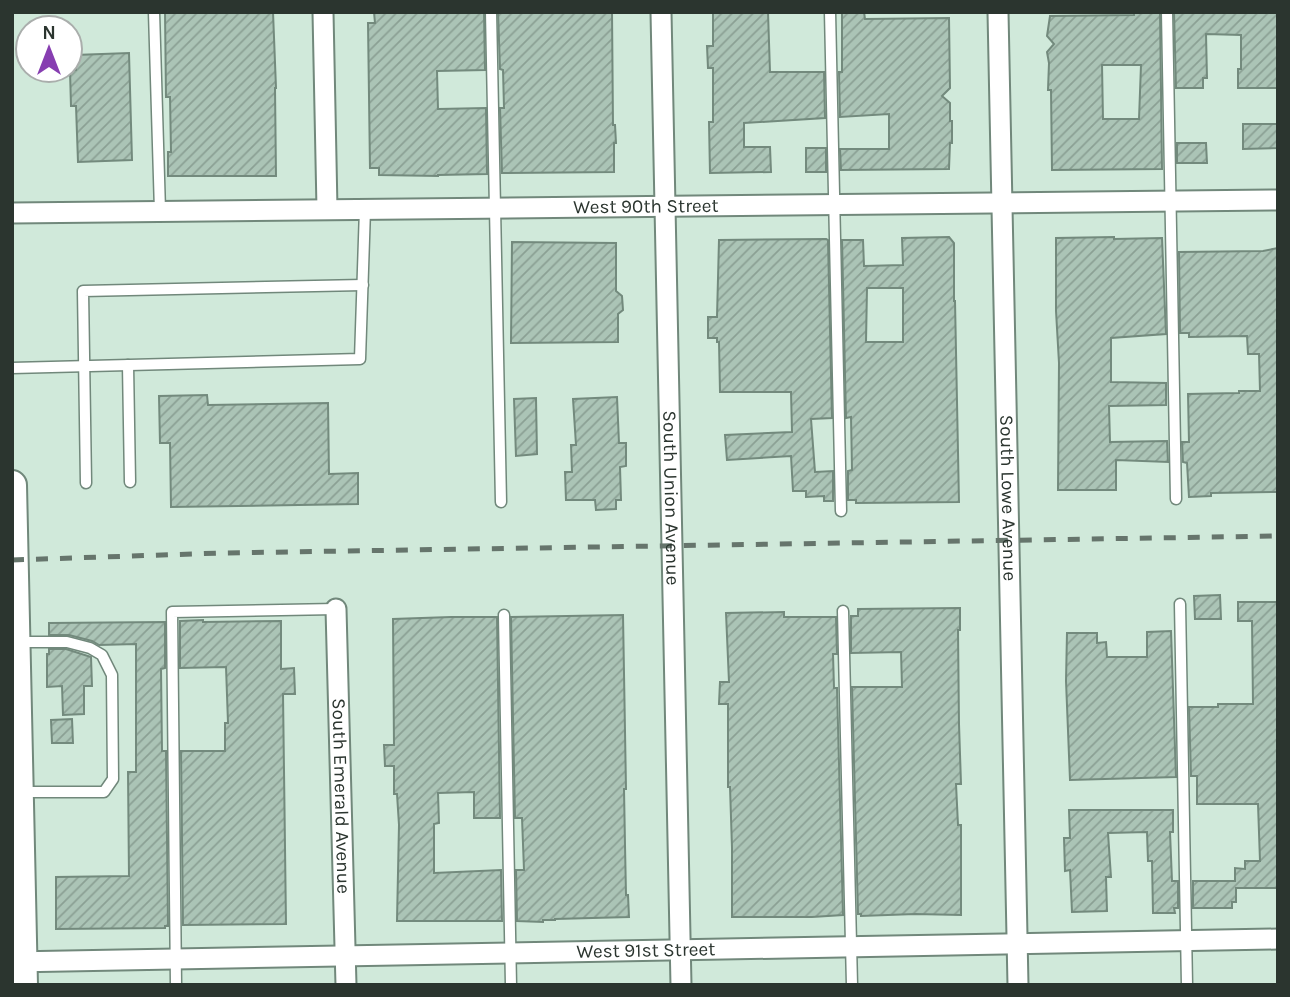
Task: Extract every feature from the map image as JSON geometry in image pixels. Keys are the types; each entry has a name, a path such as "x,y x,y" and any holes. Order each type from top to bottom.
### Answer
{"main road":[{"path":"12,485 19,792 19,969"}],"street":[{"path":"323,12 327,209"},
{"name":"South Union Avenue","path":"661,12 681,985"},
{"name":"South Lowe Avenue","path":"998,12 1018,985"},
{"name":"West 90th Street","path":"12,213 1278,200"},
{"name":"South Emerald Avenue","path":"336,609 346,985"},
{"name":"West 91st Street","path":"19,969 176,959 1278,939"}],"lane":[{"path":"154,12 160,211"},
{"path":"491,12 501,502"},
{"path":"830,12 841,510"},
{"path":"1167,12 1176,499"},
{"path":"12,368 360,359 365,209"},
{"path":"86,483 83,292 363,285"},
{"path":"128,365 130,482"},
{"path":"1180,604 1187,985"},
{"path":"176,985 172,612 336,609"},
{"path":"843,611 852,985"},
{"path":"503,615 511,985"},
{"path":"15,642 67,642 90,648 102,655 112,675 113,779 104,792 19,792"}],"building":[{"path":"165,12 273,12 276,176 168,176 168,152 171,152 170,97 166,97"},
{"path":"374,12 484,12 485,70 437,71 438,109 486,108 487,174 379,175 379,168 370,168 368,23 375,23"},
{"path":"498,12 612,12 613,125 616,143 614,172 502,173 500,108 504,108"},
{"path":"713,12 768,12 770,72 824,72 825,118 744,123 744,147 770,147 771,172 710,173 709,122 713,122 713,68 708,68 707,46 713,46"},
{"path":"842,12 864,12 865,19 949,18 950,88 942,96 950,103 952,121 949,169 841,170 840,149 889,149 889,114 840,117"},
{"path":"1134,12 1160,12 1162,169 1052,170 1051,90 1048,90 1047,52 1054,44 1047,36 1050,16 1134,15","holes":["1102,65 1141,65 1139,119 1103,119"]},
{"path":"1174,12 1278,12 1278,88 1238,88 1241,35 1206,34 1207,78 1203,78 1203,88 1176,88"},
{"path":"129,53 132,160 78,162 76,106 71,106 70,84 84,84 84,55"},
{"path":"1243,124 1278,124 1278,148 1243,149"},
{"path":"1177,143 1206,143 1207,163 1177,163"},
{"path":"806,148 826,148 826,172 806,172"},
{"path":"949,237 954,243 959,502 856,503 856,500 848,500 848,471 852,470 851,417 846,418 842,240 863,240 864,266 903,265 902,238","holes":["867,288 903,288 903,342 866,342"]},
{"path":"1056,238 1162,238 1166,334 1111,338 1111,382 1166,383 1166,405 1109,406 1110,442 1167,441 1168,462 1116,460 1116,490 1058,490"},
{"path":"826,239 832,418 811,419 815,472 833,471 833,501 824,501 824,496 806,497 806,491 793,491 791,456 727,460 725,435 792,432 791,392 720,392 719,342 717,338 708,338 708,317 717,317 719,240"},
{"path":"512,242 616,243 616,291 622,296 623,310 618,314 618,342 511,343"},
{"path":"1278,248 1278,492 1211,493 1211,496 1189,497 1187,463 1183,462 1182,442 1189,442 1188,394 1260,391 1259,354 1248,354 1247,336 1189,337 1189,333 1180,333 1179,252 1263,251"},
{"path":"207,395 208,405 328,403 329,474 358,473 358,504 171,507 170,443 160,443 159,396"},
{"path":"617,397 619,443 626,443 626,466 620,467 621,500 616,500 616,509 596,510 595,500 566,500 565,472 572,472 571,445 576,445 573,399"},
{"path":"536,398 537,454 516,456 514,399"},
{"path":"1220,595 1221,619 1195,619 1194,596"},
{"path":"1238,602 1278,602 1278,888 1236,888 1236,902 1232,902 1232,908 1193,908 1193,881 1235,881 1235,868 1245,869 1245,861 1260,861 1258,804 1197,804 1197,776 1191,776 1189,707 1253,704 1252,621 1238,621"},
{"path":"960,608 958,630 961,784 956,784 958,825 961,825 961,915 861,916 858,914 852,687 902,687 901,652 851,653 851,616 858,616 858,609"},
{"path":"784,612 784,617 836,617 837,654 833,654 834,688 837,688 843,915 732,917 728,704 719,704 720,682 729,682 726,613"},
{"path":"623,615 625,845 629,917 517,921 516,870 524,870 522,818 515,818 511,617"},
{"path":"497,617 500,818 474,818 474,792 438,793 439,823 434,824 434,873 501,870 502,921 397,921 397,794 394,794 394,766 385,766 384,745 394,745 393,619"},
{"path":"180,621 281,621 281,669 294,668 295,694 283,694 286,924 183,925 181,751 225,751 225,723 228,723 226,667 180,668"},
{"path":"165,622 165,668 161,669 162,751 166,751 168,926 56,929 56,877 129,876 128,772 136,772 136,644 99,645 69,635 49,635 49,623"},
{"path":"1171,631 1176,777 1070,780 1067,633 1097,633 1097,643 1106,642 1107,657 1147,657 1147,632"},
{"path":"49,649 66,649 91,657 92,686 84,686 84,714 63,715 62,686 47,687"},
{"path":"72,719 73,743 52,743 51,720"},
{"path":"1069,810 1173,810 1173,832 1170,832 1172,881 1178,881 1178,908 1174,908 1175,913 1153,913 1152,861 1148,861 1147,832 1108,833 1111,877 1106,877 1107,911 1072,912 1070,870 1065,871 1064,838 1070,838"}],"railway":[{"path":"12,560 222,553 1278,536"}]}
